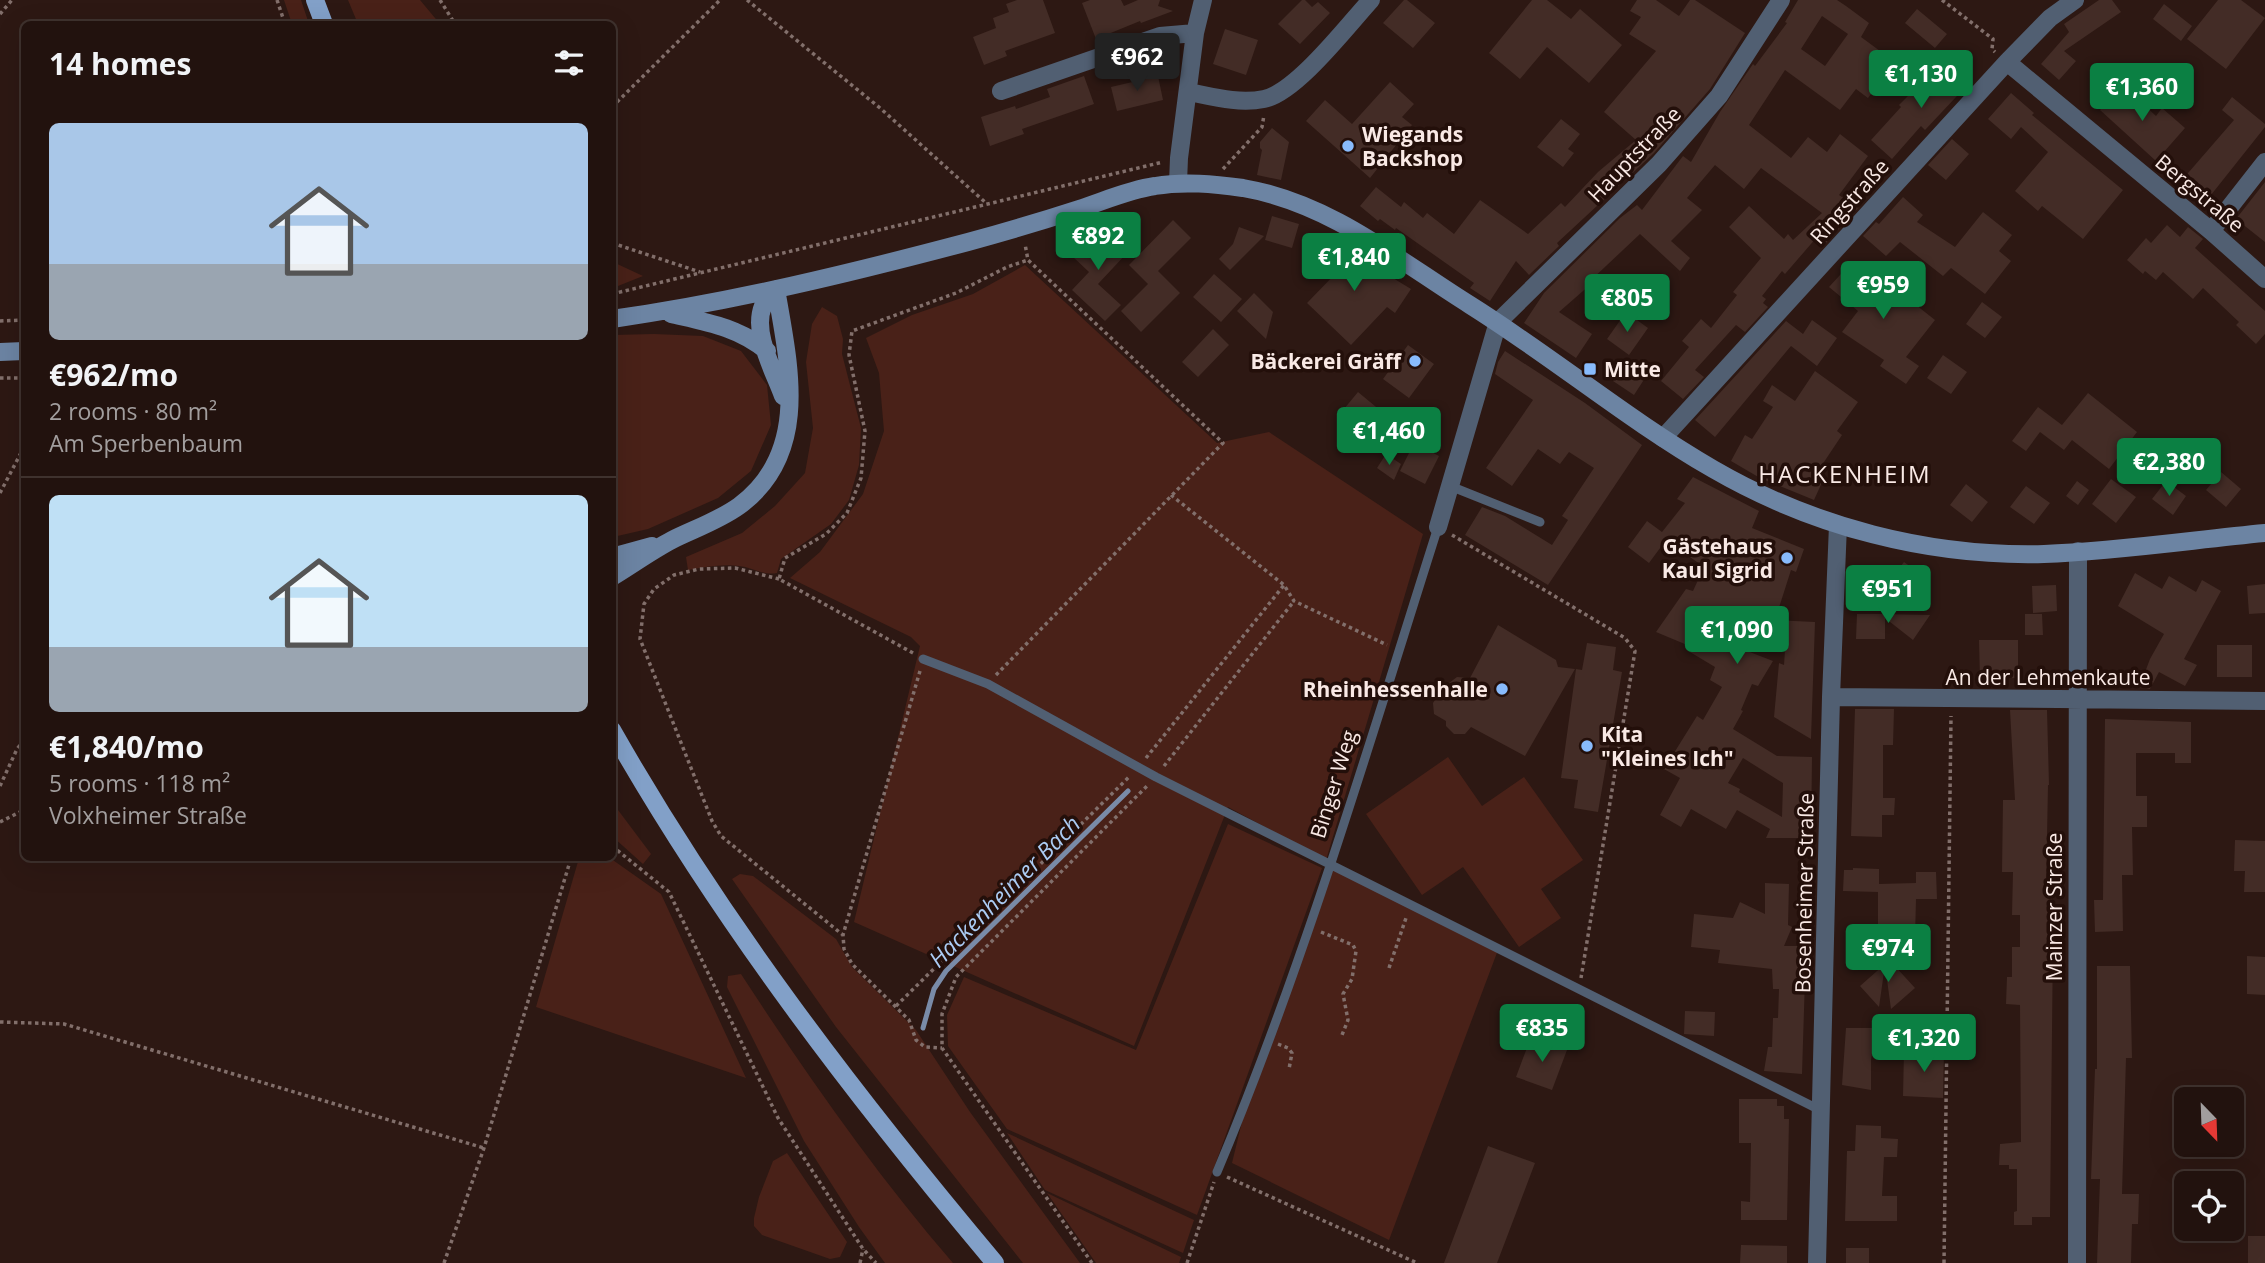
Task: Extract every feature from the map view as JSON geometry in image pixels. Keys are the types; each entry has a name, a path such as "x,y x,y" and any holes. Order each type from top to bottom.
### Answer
{"main road":[{"path":"315,0 323,21"},
{"path":"616,318 664,312 776,289 967,242 1125,193 1178,183 1209,184 1272,195 1321,212 1354,230 1498,322 1663,438 1742,485 1838,525 1949,549 2013,554 2078,551 2265,533"},
{"path":"776,289 765,302 761,330 789,412"},
{"path":"616,575 672,540 723,516 750,497 779,461 789,412 786,348 776,289"},
{"path":"664,312 726,327 767,351"},
{"path":"0,352 21,351"},
{"path":"616,556 672,540"},
{"path":"616,737 644,786 744,938 807,1027 904,1153 995,1263"}],"street":[{"path":"1178,183 1195,33 1203,0"},
{"path":"1189,92 1239,101 1266,99 1284,91 1371,0"},
{"name":"Hauptstraße","path":"1498,322 1659,164 1719,96 1781,0"},
{"name":"Ringstraße","path":"1663,438 2007,62 2050,18 2075,0"},
{"path":"1001,91 1160,36 1195,33"},
{"name":"Bergstraße","path":"2007,62 2265,279"},
{"path":"2211,231 2265,162"},
{"name":"Binger Weg","path":"1438,527 1498,322"},
{"name":"Bosenheimer Straße","path":"1817,1263 1831,697 1838,525"},
{"name":"Mainzer Straße","path":"2077,1263 2078,551"},
{"name":"An der Lehmenkaute","path":"1831,697 2265,701"}],"lane":[{"path":"1450,486 1540,522"},
{"name":"Binger Weg","path":"1217,1172 1248,1097 1331,867 1438,527"},
{"path":"923,659 988,684 1156,777 1331,867 1822,1111"}],"path":[{"path":"0,14 12,0"},
{"path":"277,0 284,21"},
{"path":"440,0 453,21"},
{"path":"616,103 720,0"},
{"path":"747,0 880,108 986,204"},
{"path":"1942,0 1993,39 1992,49 2007,62"},
{"path":"1209,184 1262,127 1266,99"},
{"path":"616,293 1179,158"},
{"path":"988,684 1223,443 1028,260 1022,227"},
{"path":"616,244 702,273"},
{"path":"779,579 785,558 827,534 847,513 861,478 865,431 849,355 852,331 956,293 1007,267 1028,260"},
{"path":"0,321 21,320"},
{"path":"0,378 21,378"},
{"path":"0,493 21,453"},
{"path":"1171,495 1284,585 1294,601 1399,650"},
{"path":"1438,527 1625,638 1634,651 1579,990"},
{"path":"843,935 721,835 712,821 640,639 644,604 654,589 674,575 699,569 735,568 779,579 923,659 843,935 844,949 852,964 909,1020 916,1040 925,1047 942,1048"},
{"path":"896,1006 1139,767 1284,585"},
{"path":"1092,1263 942,1048 942,1014 956,977 1156,777 1294,601"},
{"path":"1944,1263 1951,700"},
{"path":"0,786 21,744"},
{"path":"0,822 21,812"},
{"path":"616,849 669,892 778,1118 863,1249 876,1263"},
{"path":"444,1263 484,1148 570,861"},
{"path":"1389,968 1410,906"},
{"path":"1309,927 1353,945 1356,951 1357,960 1352,979 1343,994 1348,1020 1342,1035"},
{"path":"0,1022 64,1024 484,1148"},
{"path":"1289,1069 1292,1053"},
{"path":"1187,1263 1217,1172 1417,1263"},
{"path":"860,1263 863,1249"}],"shaded area":[{"path":"284,0 301,0 308,21 291,21"},
{"path":"348,0 420,0 438,21 357,21"},
{"path":"616,263 643,276 616,287"},
{"path":"1025,265 1217,443 1269,432 1423,534 1326,860 1228,807 1134,1046 854,922 920,646 911,637 790,578 820,552 863,494 884,431 879,373 866,338 912,315 973,294"},
{"path":"822,307 837,316 843,339 842,354 861,428 859,465 849,500 831,524 781,559 777,573 733,565 688,570 686,557 742,533 775,506 805,473 813,428 806,362 812,324"},
{"path":"616,335 703,336 741,351 767,385 771,425 751,471 718,498 648,529 616,536"},
{"path":"1448,757 1482,806 1524,777 1583,860 1541,889 1561,918 1519,947 1463,867 1422,895 1366,814"},
{"path":"616,807 651,854 643,864 616,840"},
{"path":"1228,824 1322,868 1197,1215 1007,1129 948,1046 947,1015 964,977 1136,1050"},
{"path":"578,861 614,861 661,894 746,1078 536,1007"},
{"path":"1331,867 1498,950 1389,1240 1232,1163 1248,1097"},
{"path":"740,874 753,876 836,939 852,967 916,1030 970,1112 1080,1263 1023,1263 836,1027 732,879"},
{"path":"741,974 842,1122 896,1194 953,1263 885,1263 804,1141 727,987 728,976"},
{"path":"1007,1133 1194,1220 1183,1253 1045,1190"},
{"path":"787,1153 847,1242 840,1257 830,1259 762,1235 754,1226 759,1197 773,1161"},
{"path":"1047,1193 1181,1257 1179,1263 1096,1263"}],"building":[{"path":"1017,0 1043,0 1055,33 1005,51 1007,56 984,65 973,37 996,28 993,18 1009,12 1006,4"},
{"path":"1090,0 1121,0 1124,6 1138,0 1160,0 1158,6 1173,11 1096,39 1082,3"},
{"path":"1302,0 1312,7 1318,2 1330,13 1300,44 1278,24"},
{"path":"1404,0 1435,23 1413,48 1383,23"},
{"path":"1532,0 1547,0 1571,19 1580,9 1622,45 1589,83 1547,47 1520,79 1489,53"},
{"path":"1637,0 1656,0 1679,16 1690,0 1695,0 1745,33 1710,89 1654,153 1557,243 1559,246 1529,275 1516,261 1490,301 1470,288 1474,283 1396,228 1395,230 1380,219 1378,221 1360,206 1376,187 1401,207 1404,202 1423,218 1427,213 1454,234 1480,200 1528,234 1561,203 1565,207 1598,172 1636,140 1604,112 1656,51 1629,34 1641,17 1630,11"},
{"path":"1798,0 1837,0 1869,23 1861,37 1895,62 1868,98 1856,89 1840,110 1785,70 1749,125 1791,158 1808,137 1827,152 1840,134 1868,156 1839,195 1858,208 1824,245 1817,237 1785,274 1782,271 1762,296 1766,299 1763,303 1768,307 1745,332 1736,325 1695,370 1704,377 1683,399 1661,381 1689,347 1682,341 1701,319 1711,328 1737,295 1733,292 1761,258 1729,227 1749,206 1784,239 1788,234 1793,240 1822,213 1761,168 1744,189 1715,165 1687,198 1702,210 1671,241 1690,258 1680,271 1640,234 1559,312 1592,334 1576,358 1524,323 1544,293 1620,218 1637,205 1642,210 1683,156 1691,162 1720,112 1753,64 1755,66 1787,23 1785,22","holes":["1822,16 1848,34 1825,66 1801,49"]},
{"path":"2099,0 2112,0 2121,12 2064,51 2076,61 2059,80 2041,64 2069,32 2064,24"},
{"path":"2218,0 2241,0 2265,18 2226,69 2187,39"},
{"path":"2164,4 2192,26 2181,41 2153,19"},
{"path":"1917,9 1947,34 1935,48 1905,23"},
{"path":"1225,29 1258,40 1246,75 1213,64"},
{"path":"1955,63 1972,80 1925,130 1921,126 1892,159 1871,140 1901,107 1899,105 1924,80 1932,87"},
{"path":"1084,76 1094,104 1022,129 1024,134 990,146 981,117 1050,97 1047,89"},
{"path":"1158,76 1163,100 1117,111 1111,87"},
{"path":"1390,82 1414,104 1402,117 1412,125 1370,178 1306,121 1325,100 1352,124"},
{"path":"2123,85 2156,116 2162,108 2185,128 2156,161 2100,110"},
{"path":"2011,93 2034,113 2032,115 2123,190 2083,239 2042,206 2038,211 2015,191 2048,152 2021,127 2011,139 1988,119"},
{"path":"2232,97 2265,124 2265,127 2207,200 2182,180 2234,120 2222,110"},
{"path":"1561,119 1580,134 1568,149 1574,153 1563,167 1537,147"},
{"path":"1272,128 1289,142 1281,180 1257,175 1262,150 1260,142"},
{"path":"1952,139 1969,154 1946,180 1928,165"},
{"path":"2265,182 2265,242 2236,219"},
{"path":"1903,197 1923,215 1917,222 1955,247 1983,212 2012,235 1999,251 2011,261 1985,294 1951,268 1943,276 1900,242 1886,256 1863,236 1876,222 1879,224"},
{"path":"1272,216 1299,224 1292,248 1265,240"},
{"path":"1173,220 1191,238 1158,271 1180,293 1141,332 1121,311 1148,284 1129,265"},
{"path":"2167,225 2180,237 2188,227 2203,239 2195,248 2265,311 2265,334 2256,344 2236,325 2239,322 2203,288 2193,299 2163,272 2156,280 2145,271 2143,274 2127,260 2146,238 2151,243"},
{"path":"1099,227 1127,253 1098,284 1121,305 1105,321 1072,290 1089,272 1072,256"},
{"path":"1239,227 1264,236 1230,270 1219,259 1233,244"},
{"path":"1327,237 1386,279 1388,275 1411,289 1395,313 1387,307 1351,345 1307,303 1338,271 1314,257"},
{"path":"1851,263 1887,293 1892,286 1935,320 1906,357 1919,366 1906,384 1880,366 1884,360 1842,332 1858,311 1829,287"},
{"path":"1214,274 1242,299 1221,322 1193,297"},
{"path":"1254,293 1273,312 1266,339 1237,311"},
{"path":"1982,302 2002,317 1985,338 1966,324"},
{"path":"1626,312 1648,328 1629,355 1607,339"},
{"path":"1812,320 1837,338 1817,366 1791,346 1715,437 1695,420 1786,321 1803,334"},
{"path":"1213,329 1229,345 1198,377 1182,362"},
{"path":"1408,345 1434,364 1409,398 1383,379"},
{"path":"1505,351 1585,403 1642,445 1548,585 1465,535 1482,507 1505,516 1552,545 1568,520 1562,516 1594,468 1569,452 1560,464 1538,449 1512,486 1486,468 1533,400 1495,374"},
{"path":"1943,355 1967,372 1951,394 1927,378"},
{"path":"1625,362 1647,375 1634,395 1613,381"},
{"path":"1815,371 1858,402 1837,431 1842,435 1816,474 1824,478 1814,500 1760,478 1731,461 1745,435 1752,439 1773,407 1763,401 1772,385 1795,401"},
{"path":"1358,392 1393,421 1374,445 1339,415"},
{"path":"2088,393 2137,432 2109,469 2072,440 2064,450 2040,432 2026,451 2012,441 2038,407 2062,425"},
{"path":"1414,443 1439,456 1425,484 1400,471"},
{"path":"1386,454 1401,464 1394,480 1377,468"},
{"path":"2221,472 2241,489 2226,507 2206,490"},
{"path":"1693,477 1759,511 1752,528 1804,549 1796,572 1791,570 1775,620 1815,622 1811,739 1774,717 1779,663 1784,665 1786,636 1740,618 1729,644 1773,661 1758,686 1752,684 1741,710 1743,711 1733,729 1777,756 1812,757 1811,838 1766,838 1770,829 1737,810 1726,829 1691,809 1681,827 1660,815 1680,778 1664,769 1697,716 1703,720 1722,687 1710,680 1715,667 1690,652 1692,647 1656,632 1686,589 1693,591 1704,567 1666,540 1649,563 1628,547 1647,521 1662,532 1685,503 1677,499","holes":["1743,758 1783,783 1782,817 1728,783"]},
{"path":"2111,479 2136,497 2116,523 2092,504"},
{"path":"2077,481 2089,490 2078,505 2066,496"},
{"path":"2166,481 2186,496 2173,515 2152,499"},
{"path":"1966,484 1988,502 1972,522 1950,505"},
{"path":"2026,486 2050,503 2034,524 2010,507"},
{"path":"1904,562 1922,575 1918,580 1925,585 1909,605 1885,586"},
{"path":"2135,573 2162,589 2169,576 2196,592 2202,580 2221,591 2184,659 2197,665 2185,686 2159,672 2150,689 2139,688 2150,659 2164,634 2118,606"},
{"path":"2265,584 2265,613 2249,614 2247,586"},
{"path":"2056,585 2057,611 2033,613 2032,586"},
{"path":"1857,614 1930,615 1913,640 1885,618 1885,639 1856,639"},
{"path":"2025,614 2042,614 2043,635 2025,635"},
{"name":"Rheinhessenhalle","path":"1498,625 1556,660 1558,667 1575,669 1525,756 1471,727 1465,734 1454,734 1446,726 1446,721 1434,714 1433,703 1438,695 1448,693 1449,683 1457,677 1470,678"},
{"path":"1979,640 2018,640 2018,678 1980,679"},
{"name":"Kita \"Kleines Ich\"","path":"1587,643 1616,647 1613,670 1622,672 1598,812 1574,808 1578,780 1561,778 1576,669 1582,670"},
{"path":"2217,645 2252,645 2252,677 2217,677"},
{"path":"1855,709 1894,709 1893,745 1883,745 1883,798 1895,798 1894,815 1882,815 1882,837 1851,836"},
{"path":"2010,710 2047,710 2049,785 2046,889 2052,889 2053,939 2050,1217 2032,1217 2032,1225 2014,1225 2014,1212 2017,1211 2017,1169 2009,1169 2009,1165 1999,1165 2000,1144 2021,1142 2020,1005 2006,1004 2007,977 2012,977 2012,947 2020,947 2020,915 2012,915 2013,872 2002,872 2003,800 2015,800"},
{"path":"2105,719 2191,722 2191,763 2175,763 2175,753 2136,753 2136,796 2147,796 2147,827 2132,827 2133,875 2122,875 2123,931 2095,932 2094,900 2103,900"},
{"path":"2235,840 2265,841 2265,892 2244,892 2245,871 2234,871"},
{"path":"1879,869 1879,884 1916,883 1916,872 1936,872 1937,899 1916,899 1915,938 1878,938 1878,892 1843,891 1844,870"},
{"path":"1765,883 1789,884 1788,925 1792,927 1784,946 1806,946 1802,1074 1764,1071 1768,1047 1772,1047 1773,1018 1778,1018 1779,989 1773,989 1772,969 1718,963 1720,950 1691,947 1694,914 1733,918 1740,902 1765,914"},
{"path":"1883,953 1915,988 1891,1009 1885,965 1879,1007 1860,986 1885,964"},
{"path":"2247,956 2265,957 2265,995 2247,994"},
{"path":"2097,966 2130,966 2132,1058 2126,1058 2122,1194 2139,1194 2138,1224 2132,1224 2131,1263 2097,1263 2100,1179 2091,1179 2097,1069"},
{"path":"1685,1011 1715,1012 1714,1036 1684,1034"},
{"path":"1846,1028 1876,1028 1871,1060 1871,1090 1842,1085"},
{"path":"1894,1029 1912,1029 1912,1050 1897,1051"},
{"path":"1531,1037 1567,1050 1552,1090 1516,1077"},
{"path":"1904,1051 1944,1052 1943,1098 1903,1096"},
{"path":"1739,1099 1777,1099 1777,1106 1784,1106 1784,1119 1789,1119 1787,1220 1741,1220 1741,1201 1750,1202 1751,1143 1739,1143"},
{"path":"1856,1125 1881,1126 1881,1138 1898,1139 1897,1157 1884,1157 1882,1196 1897,1196 1897,1221 1845,1221 1847,1151 1855,1151"},
{"path":"1488,1146 1535,1163 1497,1263 1444,1263"},
{"path":"2248,1236 2265,1236 2265,1263 2248,1263"},
{"path":"1741,1245 1787,1246 1787,1263 1740,1263"},
{"path":"1846,1248 1869,1248 1869,1263 1846,1263"}],"waterway":[{"name":"Hackenheimer Bach","path":"923,1028 934,989 946,971 1128,791"}],"place":[{"name":"Wiegands Backshop","path":"1348,146"},
{"name":"Bäckerei Gräff","path":"1415,361"},
{"name":"Mitte","path":"1590,369"},
{"name":"Gästehaus Kaul Sigrid","path":"1787,558"},
{"name":"Rheinhessenhalle","path":"1502,689"},
{"name":"Kita \"Kleines Ich\"","path":"1587,746"}],"district":[{"name":"HACKENHEIM","path":"1845,473"}]}
